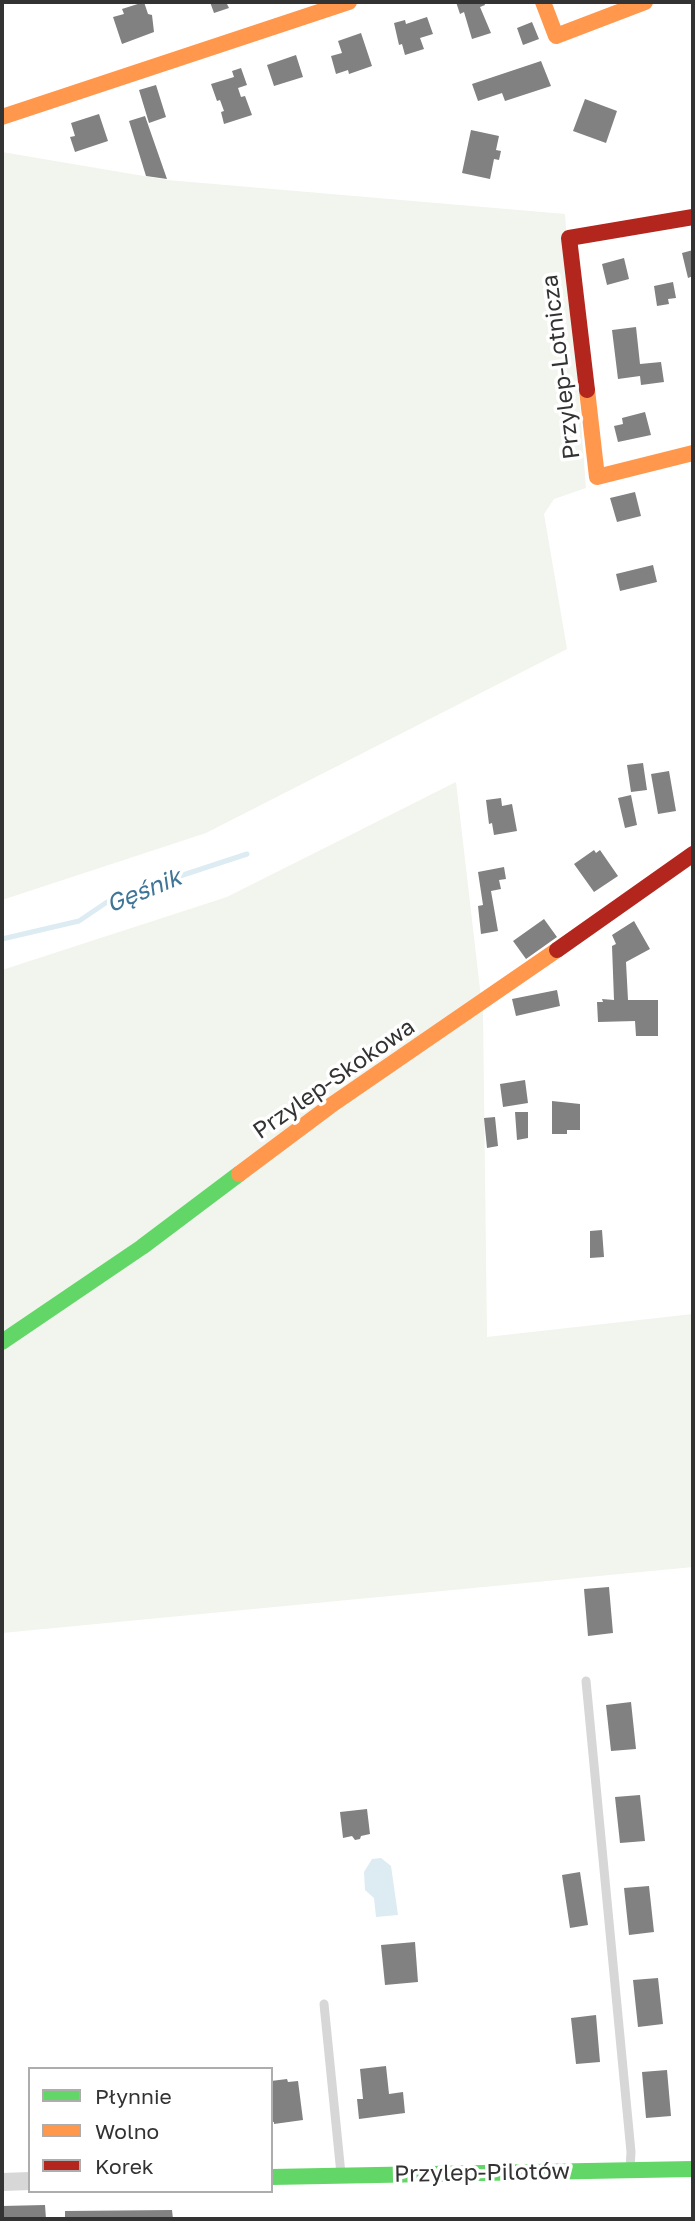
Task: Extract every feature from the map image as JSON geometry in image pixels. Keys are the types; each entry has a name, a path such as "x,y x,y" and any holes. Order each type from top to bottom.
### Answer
{"street":[{"path":"2,117 349,2"},
{"path":"543,2 556,36 645,2"},
{"name":"Przylep-Lotnicza","path":"693,217 569,238 597,477 693,453"},
{"name":"Przylep-Skokowa","path":"2,1342 142,1247 330,1107 693,854"},
{"name":"Przylep-Pilotów","path":"273,2177 693,2169"},
{"path":"2,2182 28,2181"}],"lane":[{"path":"586,1681 631,2152 630,2171"},
{"path":"324,2004 341,2176"}],"shaded area":[{"path":"2,152 167,180 565,214 586,488 554,499 544,514 567,649 206,833 2,900"},
{"path":"456,782 483,1015 487,1337 693,1314 693,1567 2,1633 2,970 227,897"},
{"path":"381,1858 391,1866 398,1915 376,1917 374,1898 365,1890 364,1872 372,1859"}],"building":[{"path":"144,2 148,14 152,15 154,32 122,44 113,17 124,14 122,9"},
{"path":"210,2 234,2 227,4 229,8 214,13"},
{"path":"456,2 484,2 485,5 480,7 491,33 472,39 464,12 460,14"},
{"path":"427,17 433,34 420,38 424,49 405,55 402,44 399,45 394,23 405,20 406,24"},
{"path":"532,22 539,39 523,45 517,28"},
{"path":"361,33 372,66 349,74 348,70 336,74 331,56 342,53 338,41"},
{"path":"296,55 303,77 274,86 267,65"},
{"path":"541,61 551,86 505,101 502,93 478,101 472,84"},
{"path":"241,68 247,85 238,88 241,97 245,96 252,115 224,124 221,112 224,111 211,84 234,77 232,71"},
{"path":"156,85 166,117 149,123 139,90"},
{"path":"585,99 617,111 606,143 573,131"},
{"path":"99,114 108,141 75,152 70,137 75,136 71,123"},
{"path":"145,116 167,179 146,176 129,121"},
{"path":"471,130 499,136 496,150 501,151 499,160 494,159 490,179 462,173"},
{"path":"693,250 693,276 688,278 682,253"},
{"path":"624,258 629,279 607,285 602,264"},
{"path":"673,282 676,298 668,299 669,304 657,306 654,286"},
{"path":"636,327 640,364 661,362 664,382 641,385 640,376 618,379 612,330"},
{"path":"645,412 651,435 618,442 614,426 623,424 622,418"},
{"path":"635,492 641,516 617,522 610,498"},
{"path":"653,565 657,582 620,591 616,574"},
{"path":"643,763 647,790 631,792 627,765"},
{"path":"669,771 676,811 658,814 651,774"},
{"path":"631,795 637,825 625,828 618,798"},
{"path":"501,798 502,806 512,804 517,831 494,835 492,823 489,824 486,800"},
{"path":"594,850 596,853 600,850 618,876 594,892 574,864"},
{"path":"504,867 506,879 499,880 501,889 491,891 498,931 481,934 478,906 483,905 478,872"},
{"path":"544,919 557,937 526,959 513,941"},
{"path":"634,921 650,949 626,962 628,1000 658,1000 658,1036 636,1036 635,1021 598,1022 597,1002 603,1002 602,999 614,1000 612,946 616,944 612,935"},
{"path":"557,990 560,1006 516,1016 512,999"},
{"path":"525,1080 528,1103 503,1107 500,1084"},
{"path":"552,1101 580,1104 580,1130 567,1130 567,1134 552,1134"},
{"path":"515,1112 528,1112 528,1138 517,1140"},
{"path":"495,1117 498,1146 487,1148 484,1118"},
{"path":"602,1230 604,1257 590,1258 590,1231"},
{"path":"609,1587 613,1633 588,1636 584,1589"},
{"path":"631,1702 636,1749 611,1751 606,1705"},
{"path":"640,1795 645,1841 620,1843 615,1797"},
{"path":"367,1809 370,1834 355,1840 352,1836 343,1838 340,1812"},
{"path":"580,1872 588,1925 570,1928 562,1875"},
{"path":"649,1886 654,1932 629,1935 624,1888"},
{"path":"415,1942 418,1982 385,1985 381,1945"},
{"path":"658,1978 663,2024 638,2027 633,1980"},
{"path":"596,2015 600,2062 576,2064 571,2018"},
{"path":"386,2066 389,2094 403,2092 405,2113 359,2119 357,2099 363,2099 360,2069"},
{"path":"667,2070 671,2116 646,2118 642,2072"},
{"path":"273,2081 298,2081 303,2120 274,2124"},
{"path":"45,2205 46,2219 2,2219 2,2206"},
{"path":"172,2210 173,2219 65,2219 65,2211"}],"waterway":[{"name":"Gęśnik","path":"2,939 79,921 113,898 247,854"}],"traffic: fast":[{"path":"2,1342 142,1247 239,1174"},
{"path":"273,2177 693,2169"}],"traffic: slow":[{"path":"2,117 349,2"},
{"path":"543,2 556,36 645,2"},
{"path":"587,390 597,477 693,453"},
{"path":"239,1174 330,1106 557,950"}],"traffic: jam":[{"path":"587,390 569,238 693,217"},
{"path":"557,950 693,854"}]}
